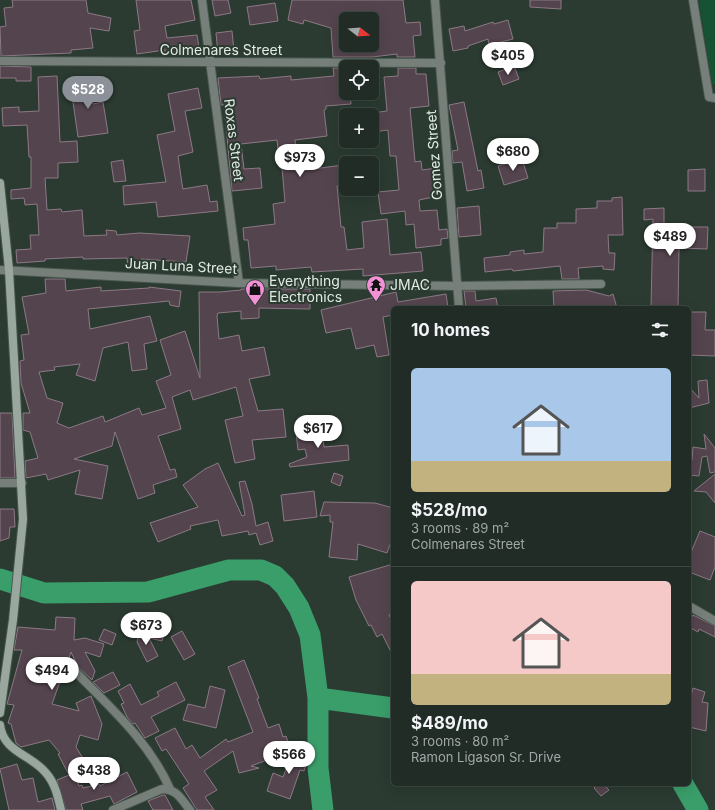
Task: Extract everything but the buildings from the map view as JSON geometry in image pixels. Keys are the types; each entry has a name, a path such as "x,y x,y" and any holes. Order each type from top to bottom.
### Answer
{"street":[{"name":"Roxas Street","path":"202,0 239,283"},
{"name":"Gomez Street","path":"435,0 459,306"},
{"path":"693,0 709,97 715,98"},
{"name":"Colmenares Street","path":"0,61 441,63"},
{"path":"0,183 9,270 23,519 13,620 0,713"},
{"name":"Juan Luna Street","path":"0,270 239,283 457,286 601,284"},
{"path":"0,483 22,483"},
{"path":"691,607 715,621"},
{"path":"70,666 137,735 161,767 170,789"},
{"path":"0,725 0,728 9,744 46,773 54,787 61,810"},
{"path":"113,810 162,789 170,789 177,792 190,810"}],"green space":[{"path":"699,0 715,0 715,85 712,84"}],"waterway":[{"path":"0,579 44,593 148,592 229,570 261,570 275,576 285,586 299,608 310,635 318,698 318,768 323,810"},
{"path":"318,698 391,708"},
{"path":"684,786 698,810"}],"place":[{"name":"JMAC","path":"376,302"},
{"name":"Everything Electronics","path":"255,306"}]}
